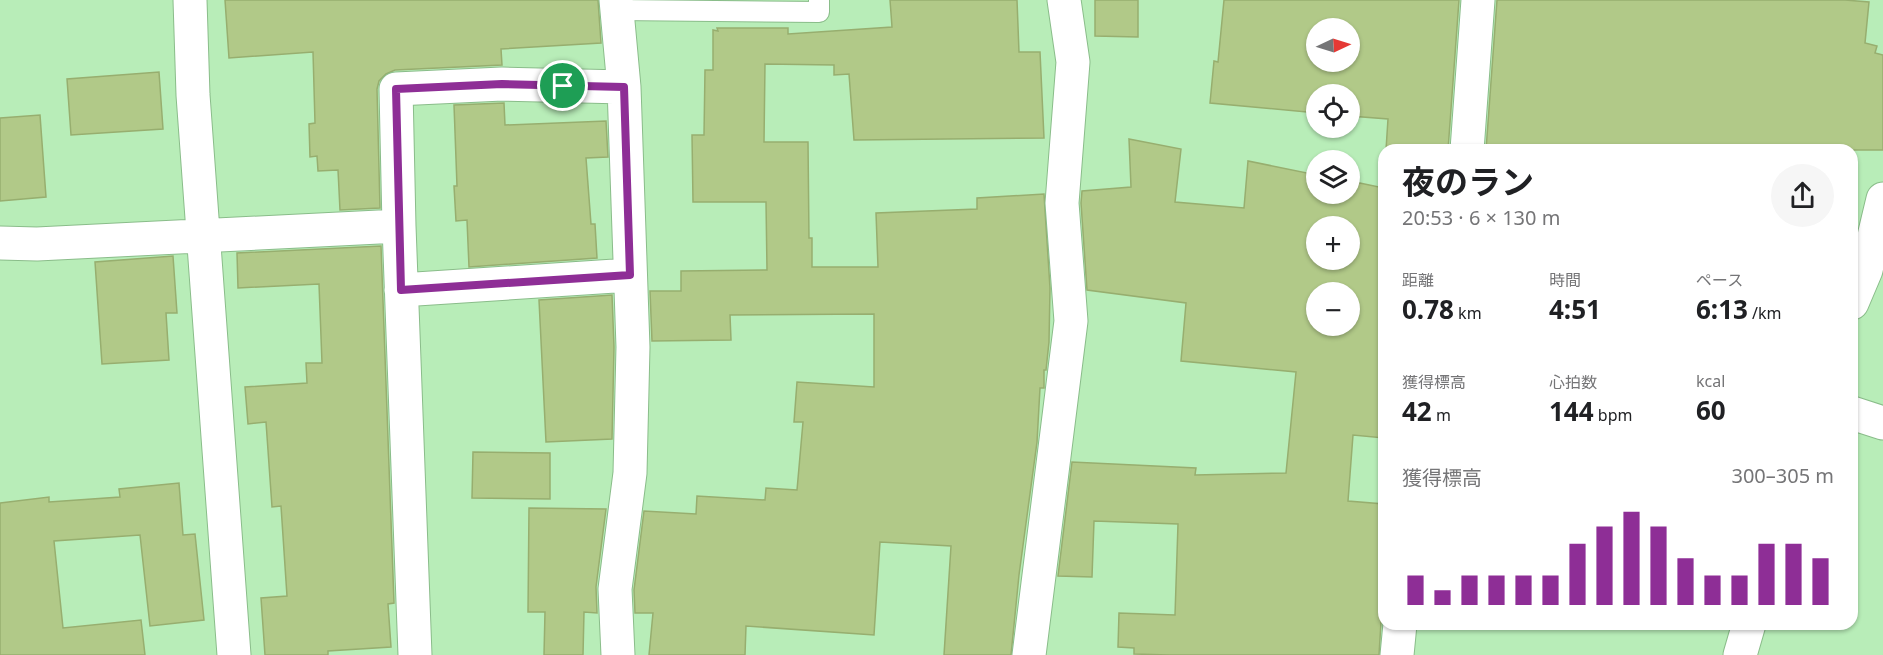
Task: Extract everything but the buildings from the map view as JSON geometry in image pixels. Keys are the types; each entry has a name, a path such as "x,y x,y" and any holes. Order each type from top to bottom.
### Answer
{"street":[{"path":"190,0 193,95 234,655"},
{"path":"1029,655 1071,321 1062,203 1072,62 1064,0"},
{"path":"1467,144 1478,0"},
{"path":"617,5 624,87 633,347 630,473 615,590 618,655"},
{"path":"416,655 401,290 396,89 502,84 624,87"},
{"path":"1858,289 1866,270 1883,199"},
{"path":"0,243 37,244 399,226"},
{"path":"401,290 630,275"},
{"path":"1858,415 1883,423"},
{"path":"1397,655 1399,630"},
{"path":"1740,655 1747,630"}],"lane":[{"path":"617,5 819,12 819,0"}],"route":[{"path":"502,84 563,86 624,87 630,275 401,290 396,89 502,84"}]}
